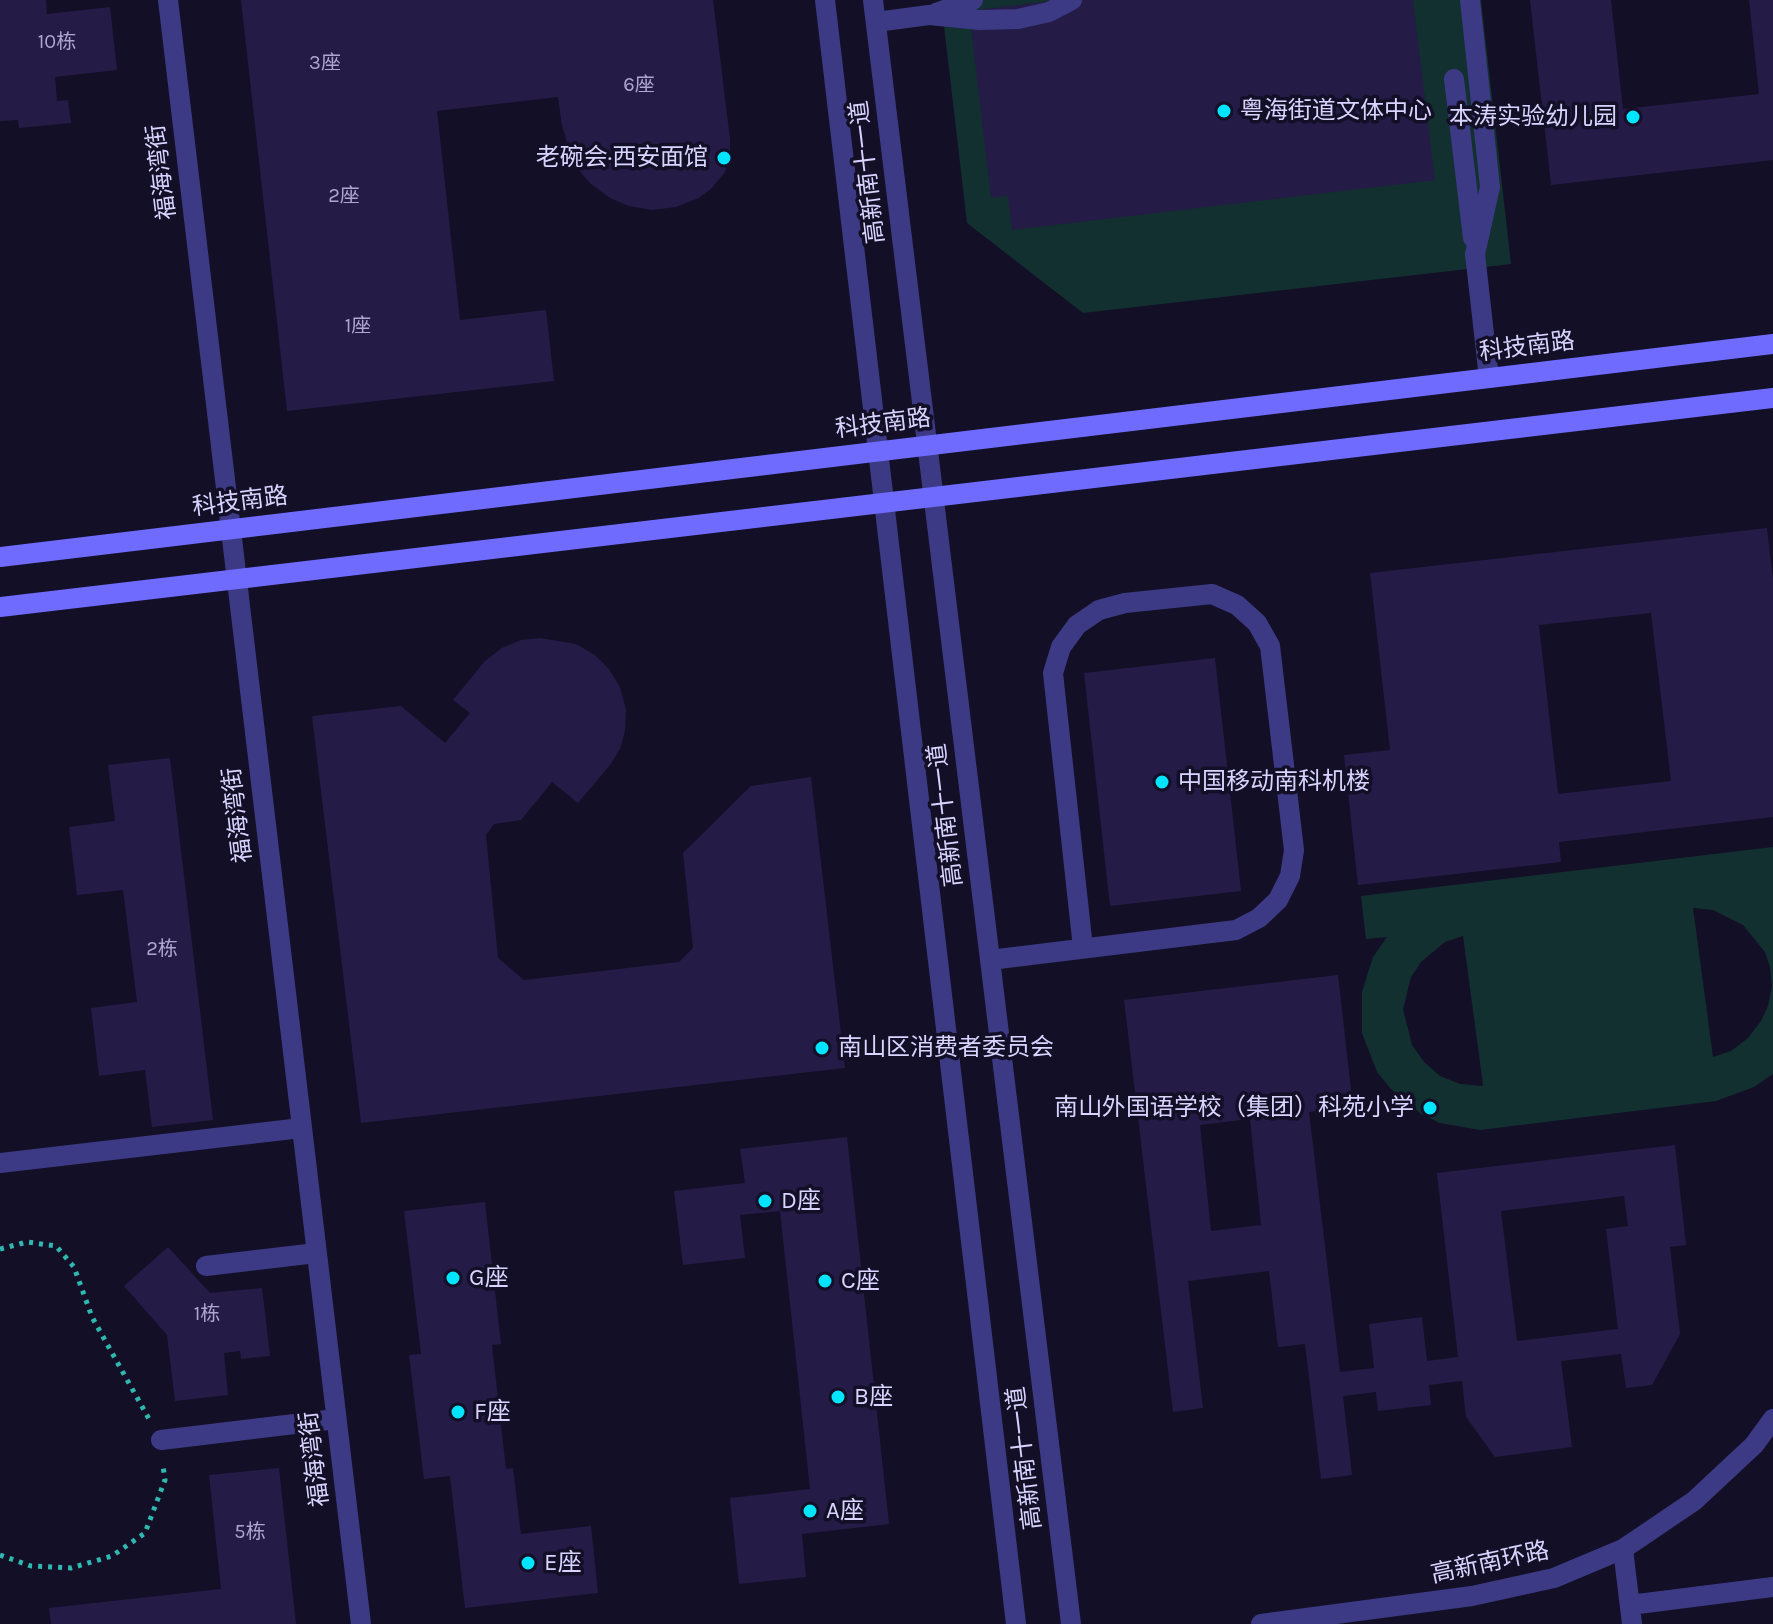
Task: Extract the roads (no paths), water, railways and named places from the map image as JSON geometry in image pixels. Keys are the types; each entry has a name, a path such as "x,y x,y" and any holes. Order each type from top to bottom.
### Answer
{"main road":[{"name":"科技南路","path":"0,557 1773,344"},
{"path":"0,607 1773,398"}],"street":[{"name":"福海湾街","path":"168,0 361,1624"},
{"name":"高新南十一道","path":"825,0 1016,1624"},
{"name":"高新南十一道","path":"873,0 1071,1624"},
{"path":"876,22 929,15 973,0"},
{"path":"929,15 980,20 1018,19 1049,12 1072,0"},
{"path":"1470,0 1490,187 1475,254"},
{"path":"1454,79 1489,378"},
{"path":"990,960 1236,930 1259,918 1278,900 1290,876 1294,850 1270,646 1257,623 1237,605 1212,594 1125,603 1099,610 1077,625 1061,647 1053,673 1083,948"},
{"path":"0,1163 301,1128"},
{"path":"206,1266 316,1253"},
{"path":"161,1440 336,1419"},
{"name":"高新南环路","path":"1261,1624 1472,1596 1554,1578 1623,1549 1694,1501 1754,1445 1773,1419"},
{"path":"1623,1549 1631,1614 1773,1587"}],"place":[{"name":"粤海街道文体中心","path":"1224,111"},
{"name":"本涛实验幼儿园","path":"1633,117"},
{"name":"老碗会·西安面馆","path":"724,158"},
{"name":"中国移动南科机楼","path":"1162,782"},
{"name":"南山区消费者委员会","path":"822,1048"},
{"name":"南山外国语学校（集团）科苑小学","path":"1430,1108"},
{"name":"D座","path":"765,1201"},
{"name":"G座","path":"453,1278"},
{"name":"C座","path":"825,1281"},
{"name":"B座","path":"838,1397"},
{"name":"F座","path":"458,1412"},
{"name":"A座","path":"810,1511"},
{"name":"E座","path":"528,1563"}]}
